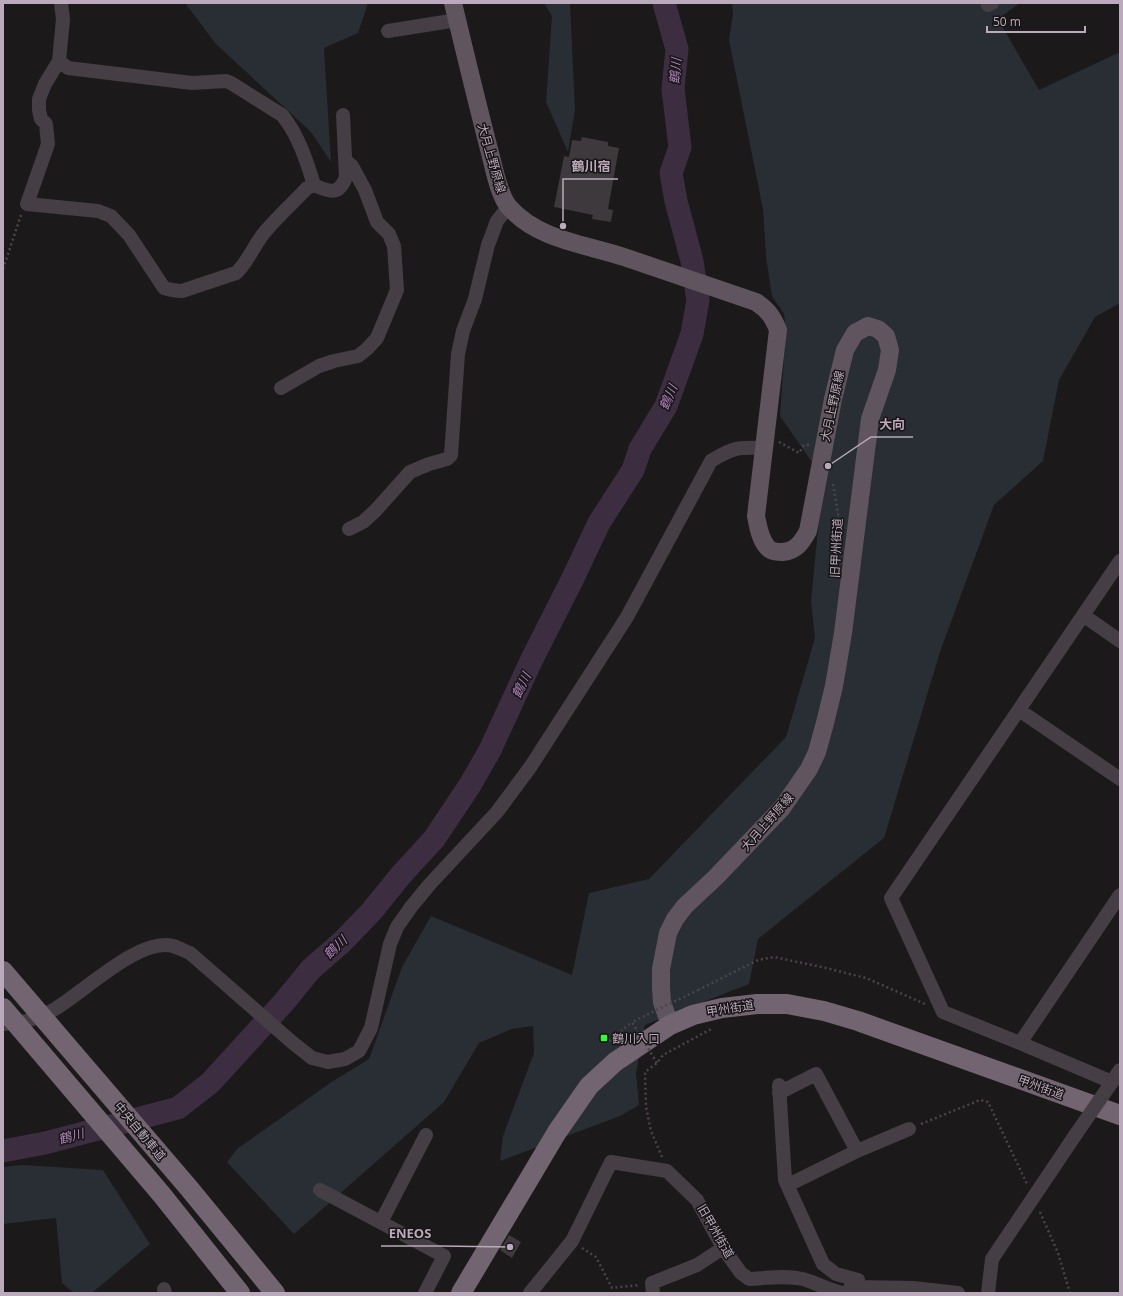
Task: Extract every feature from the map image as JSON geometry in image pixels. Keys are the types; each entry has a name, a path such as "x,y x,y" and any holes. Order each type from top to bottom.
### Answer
{"highway":[{"name":"中央自動車道","path":"3,971 188,1187 275,1293"},
{"name":"甲州街道","path":"461,1293 557,1132 589,1086 615,1062 670,1025 693,1015 722,1008 757,1004 787,1004 824,1011 858,1021 1120,1115"},
{"name":"中央自動車道","path":"3,1008 162,1195 240,1293"}],"main road":[{"name":"大月上野原線","path":"455,12 499,188 508,207 527,223 545,233 567,241 622,256 756,302 766,308 773,317 778,330 756,516 760,534 768,548 776,552 790,552 801,543 808,531 825,437 845,350 855,333 868,326 878,328 886,336 890,350 887,370 870,419 843,633 834,686 817,752 809,769 782,808 716,877 685,906 675,919 668,933 661,969 662,1002 670,1025"}],"street":[{"path":"60,3 62,19 59,61 45,84 39,99 39,110 41,119 46,124 48,144 27,204 98,212 110,216 117,221 136,244 164,288 176,291 232,276 236,273 241,269 265,231 307,188 314,185"},
{"path":"388,31 455,12"},
{"path":"59,61 68,68 192,83 231,83 282,115 287,121 305,156 314,185 329,192 336,191 343,184 346,177 343,115"},
{"path":"281,388 319,366 334,360 358,356 367,349 377,338 397,290 394,246 389,234 377,222 365,190 352,166 345,160"},
{"path":"349,528 363,522 376,510 410,472 429,464 447,460 451,455 458,354 463,330 474,299 496,221 508,207"},
{"path":"3,1024 29,1021 54,1009 133,954 153,946 172,946 190,953 312,1058 328,1062 345,1059 359,1051 371,1028 390,944 400,922 430,884 497,812 531,766 627,617 711,461 725,451 764,442"},
{"path":"1112,1082 943,1012 892,898 1120,561"},
{"path":"1083,615 1120,641"},
{"path":"1018,710 1120,780"},
{"path":"1020,1043 1120,895"},
{"path":"988,1293 992,1259 1120,1070"},
{"path":"857,1151 816,1074 779,1089 785,1180 823,1264 836,1274 858,1280 858,1287"},
{"path":"788,1185 857,1151 909,1129"},
{"path":"381,1222 426,1135"},
{"path":"530,1293 572,1241 611,1162 668,1171"},
{"name":"旧甲州街道","path":"668,1171 697,1200 723,1248 741,1273 749,1279 788,1276 804,1279 831,1292 858,1287 913,1288 958,1293"},
{"path":"320,1190 444,1256 425,1293"},
{"path":"653,1288 697,1265 723,1248"}],"path":[{"path":"3,269 22,213 27,204"},
{"path":"764,442 799,453 804,445 808,445"},
{"name":"旧甲州街道","path":"832,476 839,520 836,559"},
{"path":"609,1041 632,1022 758,960 774,957 866,978 943,1012"},
{"path":"632,1022 658,1062"},
{"path":"668,1171 651,1131 646,1107 645,1072 658,1062 663,1055 713,1028"},
{"path":"909,1129 980,1100 988,1102 1034,1198 1058,1253 1070,1293"},
{"path":"572,1241 596,1257 612,1288 653,1288"}],"shaded area":[{"path":"185,3 368,3 358,33 324,48 331,162 311,132 216,44"},
{"path":"544,3 570,3 575,110 568,152 546,102 552,16"},
{"path":"732,3 1020,3 998,19 1039,90 1120,52 1120,303 1095,317 1059,380 1043,461 994,505 940,652 884,838 758,939 749,984 645,1025 636,1073 639,1105 620,1116 500,1161 503,1136 534,1053 533,1026 512,1029 479,1043 444,1102 294,1234 227,1162 237,1149 330,1083 369,1059 402,967 431,916 572,975 589,893 649,879 786,737 815,638 811,601 823,478 780,416 786,329 784,314 772,296 766,257 763,209 729,40 733,14"},
{"path":"22,1165 103,1170 150,1244 92,1293 74,1293 62,1283 56,1218 3,1224 3,1167"}],"building":[{"path":"582,137 608,142 608,146 619,148 608,209 613,210 611,222 592,219 593,215 554,207 564,156 569,157 572,140 581,141"},
{"path":"509,1235 521,1242 512,1258 500,1250"}],"waterway":[{"name":"鶴川","path":"3,1151 45,1143 178,1108 210,1083 284,1002 311,969 342,942 371,912 401,875 434,839 470,785 490,750 532,659 599,523 633,470 640,449 666,406 692,334 698,300 692,261 676,201 671,173 680,147 673,89 677,49 664,3"}],"place":[{"name":"鶴川宿","path":"563,226"},
{"name":"大向","path":"828,466"},
{"name":"鶴川入口","path":"604,1038"},
{"name":"ENEOS","path":"510,1247"}]}
